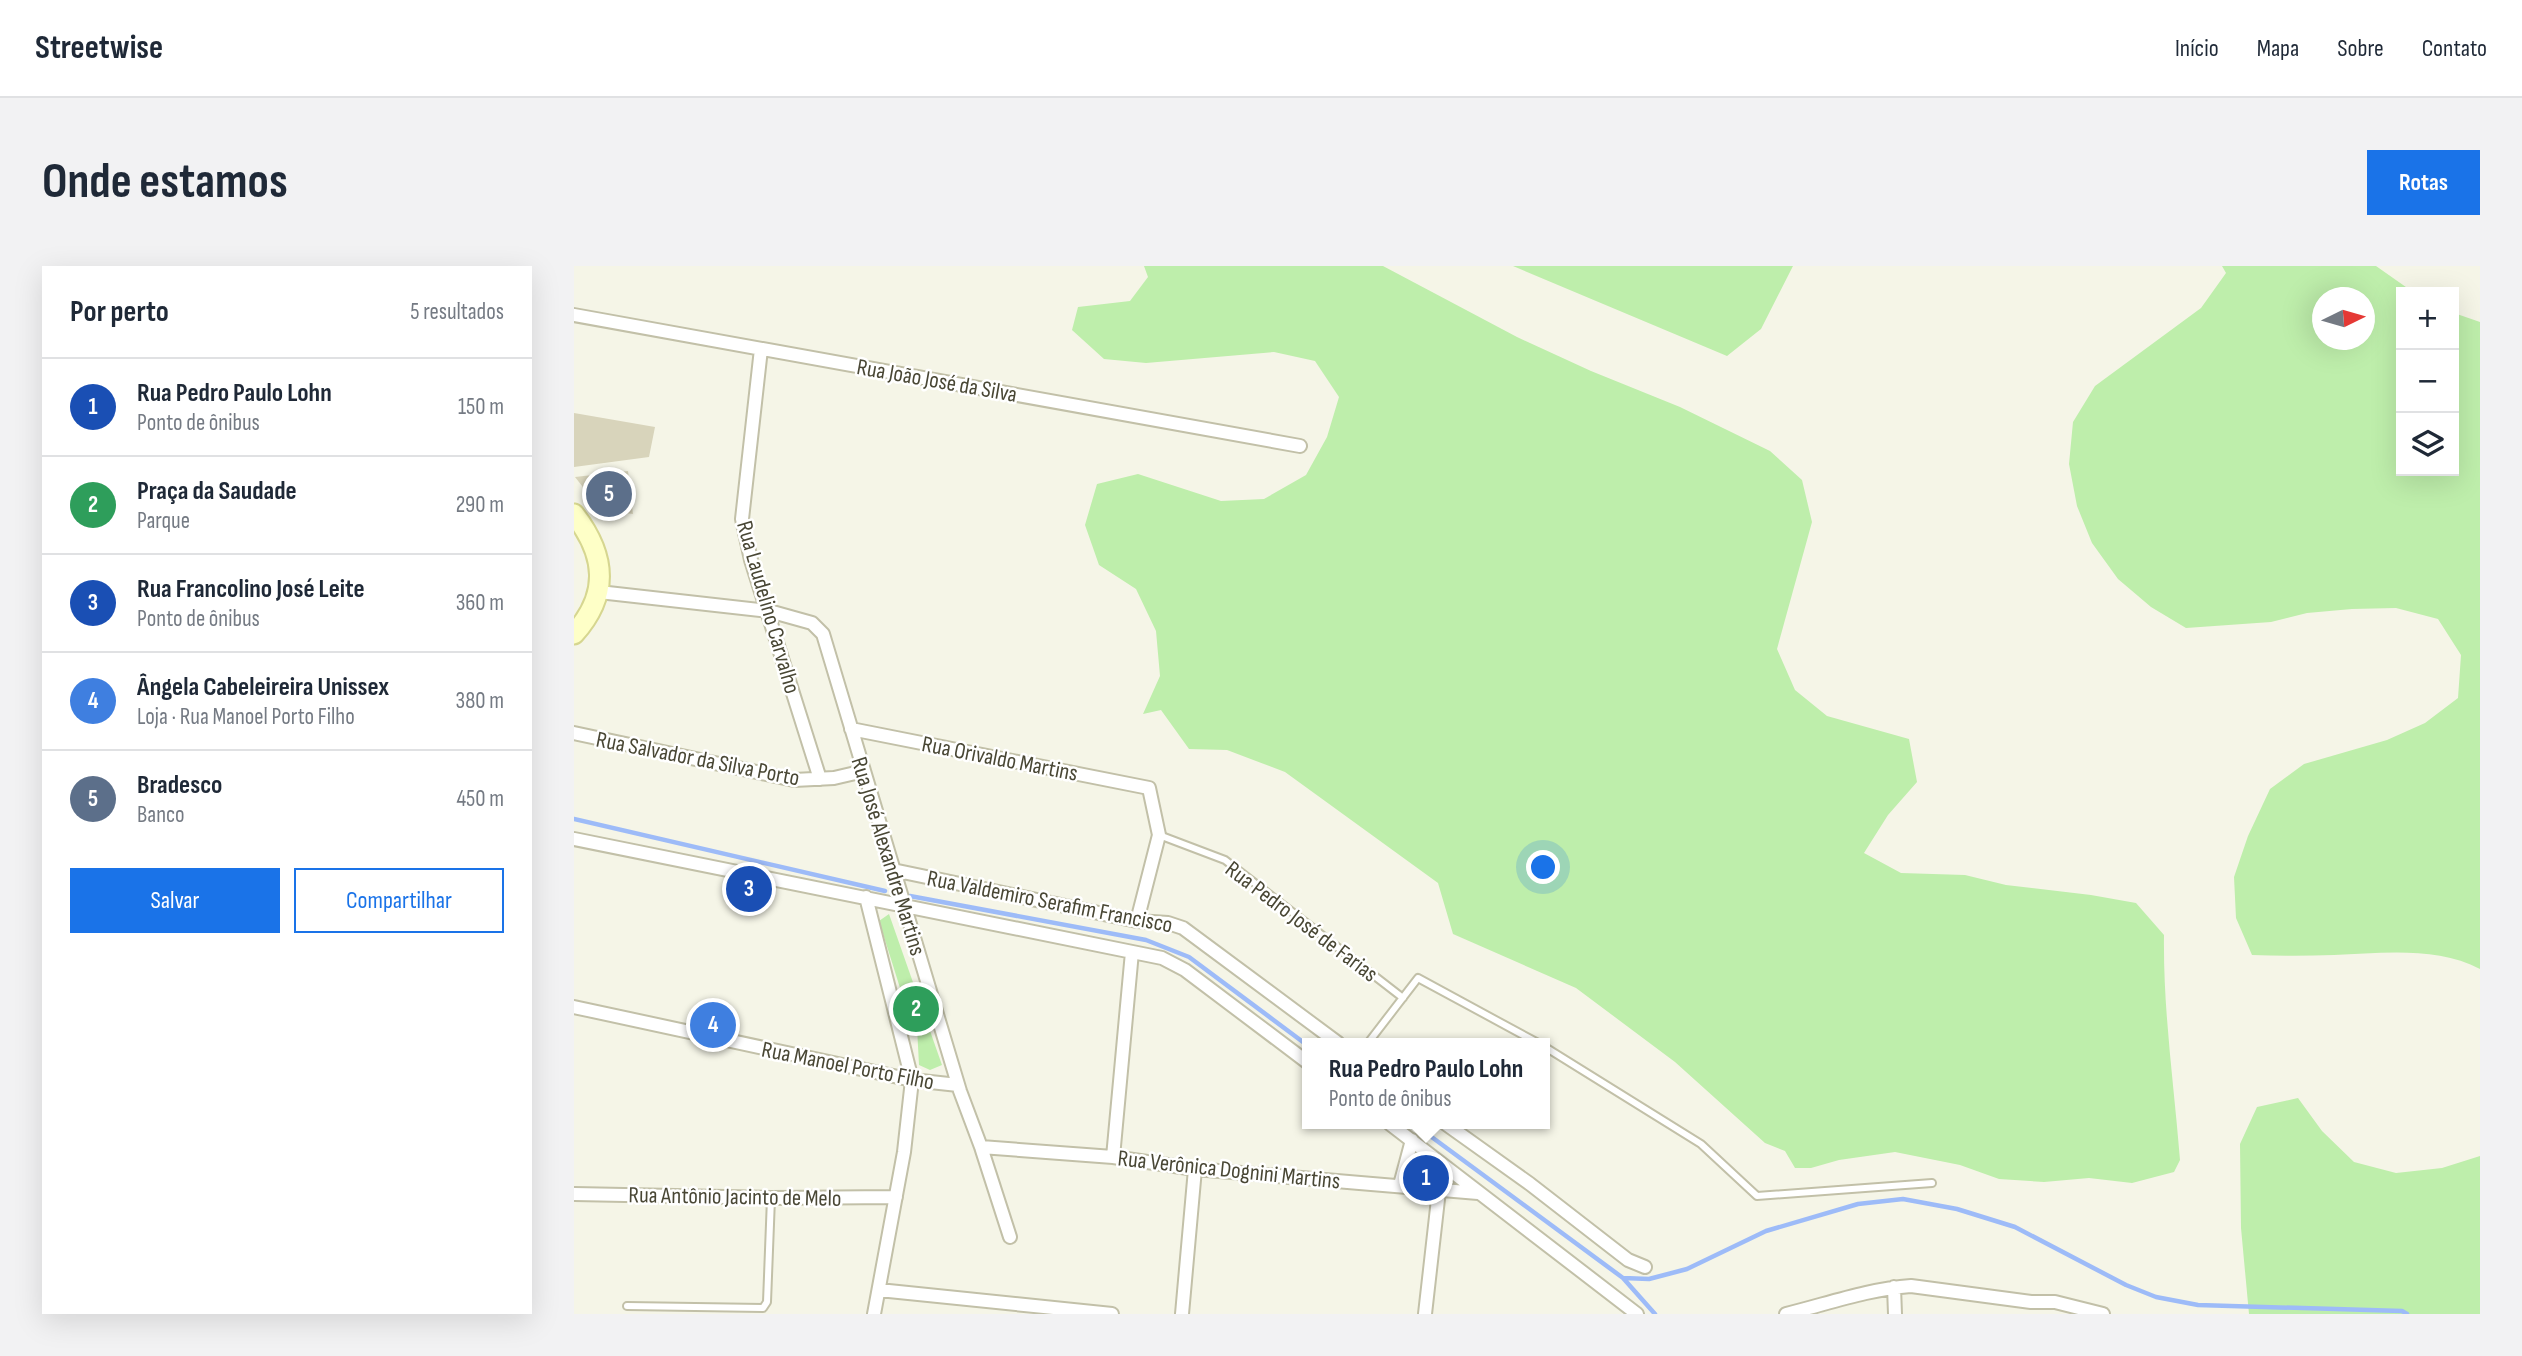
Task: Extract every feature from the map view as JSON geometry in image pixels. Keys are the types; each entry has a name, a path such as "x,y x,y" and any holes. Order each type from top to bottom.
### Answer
{"main road":[{"path":"574,514 594,549 599,569 599,592 592,610 574,634"}],"street":[{"name":"Rua João José da Silva","path":"574,315 1300,446"},
{"name":"Rua Laudelino Carvalho","path":"761,349 742,519 751,560 820,779"},
{"path":"599,592 769,611"},
{"name":"Rua José Alexandre Martins","path":"769,611 812,623 822,635 958,1085 1010,1237"},
{"name":"Rua Orivaldo Martins","path":"851,729 1149,788 1159,835"},
{"name":"Rua Salvador da Silva Porto","path":"574,733 794,780 820,779 864,771"},
{"path":"1138,921 1159,835"},
{"path":"574,839 1162,958 1174,963 1302,1058"},
{"name":"Rua Valdemiro Serafim Francisco","path":"893,870 1183,928 1331,1038"},
{"name":"Rua José Alexandre Martins","path":"866,897 912,1080 908,1126 874,1314"},
{"path":"1113,1157 1132,952"},
{"name":"Rua Manoel Porto Filho","path":"574,1007 912,1080 958,1085"},
{"path":"1397,1129 1631,1312"},
{"path":"1453,1129 1530,1184 1628,1260 1645,1267"},
{"path":"1400,1185 1412,1140"},
{"name":"Rua Verônica Dognini Martins","path":"981,1147 1113,1157 1195,1169 1478,1193"},
{"path":"1425,1314 1442,1164"},
{"path":"1182,1314 1195,1169"},
{"name":"Rua Antônio Jacinto de Melo","path":"574,1194 771,1198 896,1197"},
{"path":"1786,1314 1894,1287 1926,1287 2031,1302 2055,1302 2103,1314"},
{"path":"1894,1287 1895,1314"},
{"path":"879,1290 1112,1314"}],"lane":[{"name":"Rua Pedro José de Farias","path":"1159,835 1225,860 1403,998"},
{"path":"1372,1038 1419,978 1529,1038"},
{"path":"1550,1050 1701,1144 1757,1196 1932,1184"},
{"path":"627,1306 763,1308 767,1302 771,1198"}],"green space":[{"path":"1144,266 1383,266 1517,337 1680,407 1770,451 1802,480 1812,522 1777,649 1795,690 1827,716 1909,739 1917,782 1888,815 1864,853 1901,873 1965,875 2006,885 2136,903 2164,935 2167,1020 2180,1160 2174,1172 2132,1183 2089,1178 2044,1182 1999,1179 1960,1165 1895,1152 1839,1160 1811,1168 1795,1168 1785,1151 1765,1143 1675,1062 1576,988 1453,934 1438,883 1285,772 1227,750 1189,749 1161,710 1143,714 1160,676 1156,631 1136,589 1099,565 1085,525 1097,484 1138,474 1221,501 1264,499 1306,475 1327,437 1339,397 1315,361 1274,352 1146,363 1104,359 1072,330 1078,307 1130,301 1148,277"},
{"path":"1513,266 1793,266 1761,329 1727,356"},
{"path":"2222,266 2376,266 2406,287 2396,287 2396,476 2459,476 2459,315 2480,322 2480,969 2446,957 2427,954 2390,952 2314,956 2252,955 2236,918 2234,877 2248,836 2270,789 2304,764 2387,740 2425,723 2458,698 2461,655 2438,619 2396,608 2307,613 2271,622 2186,628 2151,607 2118,579 2092,543 2077,506 2069,464 2073,422 2095,386 2201,308 2226,273"},
{"path":"889,914 942,1065 930,1070 919,1065 917,1027 901,991 879,921"},
{"path":"2298,1098 2322,1131 2354,1162 2396,1173 2442,1168 2480,1156 2480,1314 2249,1314 2241,1228 2240,1144 2257,1107"}],"building":[{"path":"574,413 655,427 649,457 574,467"},
{"path":"628,471 633,514 601,510 575,477"}],"waterway":[{"path":"574,819 885,891"},
{"path":"910,896 1146,940 1189,957 1302,1041"},
{"path":"1421,1129 1623,1278 1655,1314"},
{"path":"1623,1278 1649,1279 1687,1269 1766,1231 1858,1204 1903,1199 1957,1209 2015,1227 2126,1285 2156,1297 2198,1305 2402,1311 2407,1314"}],"place":[{"name":"Bradesco","path":"609,494"},
{"name":"Rua Francolino José Leite","path":"749,889"},
{"name":"Praça da Saudade","path":"916,1009"},
{"name":"Ângela Cabeleireira Unissex","path":"713,1025"},
{"name":"Rua Pedro Paulo Lohn","path":"1426,1178"}]}
